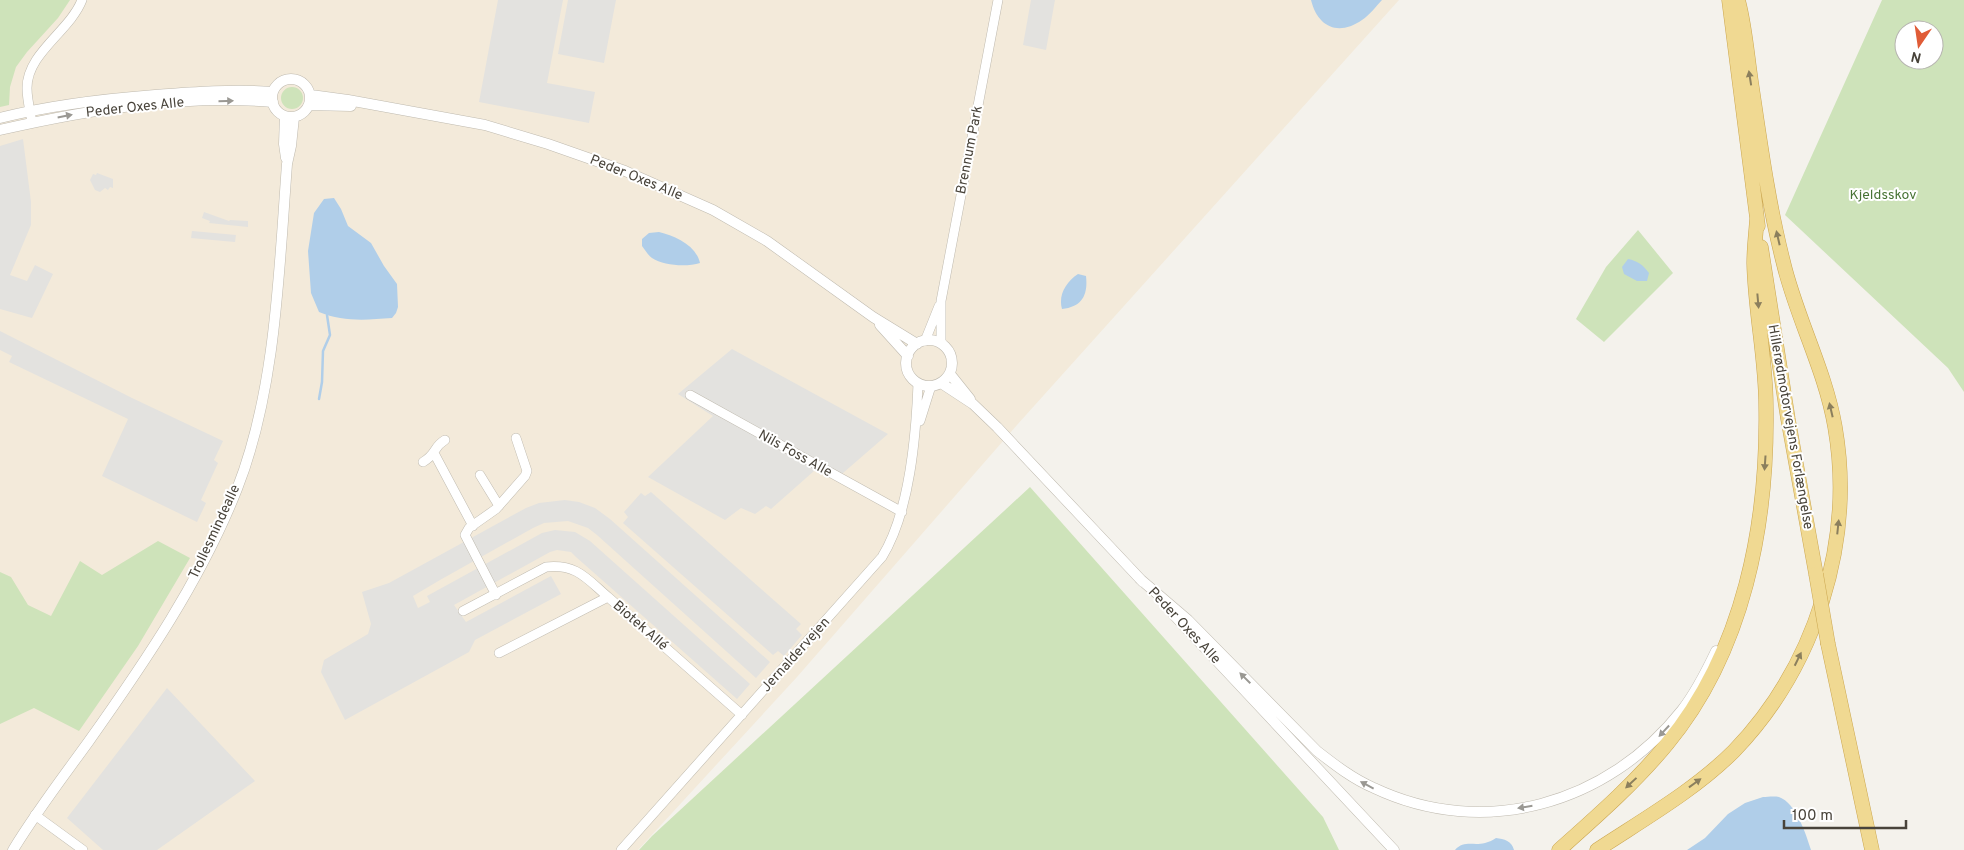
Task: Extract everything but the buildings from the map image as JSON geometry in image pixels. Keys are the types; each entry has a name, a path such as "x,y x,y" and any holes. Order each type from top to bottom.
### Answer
{"highway":[{"name":"Hillerødmotorvejens Forlængelse","path":"1729,0 1757,218 1788,419 1828,644 1872,850"},
{"path":"1598,850 1707,774 1733,751 1751,731 1789,677 1810,636 1821,607 1836,543 1840,503 1839,458 1835,427 1826,390 1784,265 1777,235 1768,193 1738,0"},
{"path":"1559,850 1636,778 1667,744 1691,711 1712,673 1733,627 1744,593 1757,537 1763,495 1766,405 1754,263 1757,218"}],"street":[{"path":"32,122 27,86 33,65 71,21 82,0"},
{"name":"Brennum Park","path":"941,343 941,301 998,0"},
{"path":"290,78 301,81 309,90 310,100 300,115 290,116 280,113 273,97 279,83 290,78"},
{"name":"Peder Oxes Alle","path":"0,118 30,110 109,99 193,92 254,91 273,97"},
{"name":"Peder Oxes Alle","path":"0,130 108,108 273,97"},
{"name":"Peder Oxes Alle","path":"310,100 371,105 485,125 548,144 625,171 713,210 767,241 873,317 921,342"},
{"name":"Trollesmindealle","path":"13,850 34,815 88,742 178,608 209,550 237,489 253,440 268,371 287,164 291,146 290,116"},
{"name":"Brennum Park","path":"921,342 941,301"},
{"name":"Peder Oxes Alle","path":"873,317 908,356"},
{"path":"933,341 941,343 952,357 950,374 936,385 918,384 908,372 906,362 908,356 921,342 933,341"},
{"name":"Peder Oxes Alle","path":"950,374 973,404 1140,578 1394,850"},
{"name":"Jernaldervejen","path":"621,850 882,557 891,543 902,512 916,431 918,384"},
{"name":"Peder Oxes Alle","path":"936,385 973,404"},
{"name":"Jernaldervejen","path":"916,431 936,385"},
{"name":"Nils Foss Alle","path":"690,395 902,512"},
{"path":"496,595 465,538 466,532 489,516 526,473 516,438"},
{"path":"423,462 432,457 437,445 445,440"},
{"path":"434,453 473,526"},
{"path":"480,475 499,506"},
{"path":"1140,578 1188,620 1317,751 1353,778 1394,797 1438,808 1473,812 1522,808 1545,804 1594,785 1613,774 1663,733 1683,709 1701,682 1728,623 1746,564 1755,521 1763,495"},
{"path":"463,611 546,567 568,567 577,571 608,597"},
{"name":"Biotek Allé","path":"499,653 608,597 742,714"},
{"path":"34,815 83,850"}],"shaded area":[{"path":"0,0 1399,0 1017,425 797,677 638,850 0,850"},
{"path":"498,0 563,0 547,83 595,92 589,123 479,102"},
{"path":"568,0 616,0 604,63 558,54"},
{"path":"1031,0 1055,0 1046,50 1023,45"},
{"path":"23,139 31,202 31,225 10,275 27,281 35,265 53,274 32,318 0,309 0,146"},
{"path":"97,173 113,179 113,188 110,187 108,190 105,188 100,192 95,190 90,180 93,174 96,175"},
{"path":"204,212 229,221 248,221 248,227 209,223 210,221 202,218"},
{"path":"192,231 236,235 235,242 191,238"},
{"path":"0,331 132,398 223,441 214,460 218,463 201,500 206,503 197,522 102,476 128,419 9,362 12,356 0,350"},
{"path":"732,349 888,434 843,473 814,471 771,509 766,506 755,514 741,508 725,520 648,477 713,416 678,394"},
{"path":"651,492 801,624 796,629 802,635 784,656 778,651 773,655 623,523 628,517 624,512 641,493 645,496"},
{"path":"565,500 579,502 595,508 610,519 770,662 756,678 597,535 588,528 568,521 544,523 533,528 440,580 413,596 418,608 430,602 427,596 542,533 555,530 575,532 590,541 750,684 737,699 571,552 557,550 550,552 454,605 466,622 551,576 561,594 475,640 469,652 345,720 321,672 324,660 368,634 371,624 362,592 389,583 526,508 539,503"},
{"path":"167,688 255,781 157,850 103,850 67,818"}],"green space":[{"path":"0,0 70,0 58,18 16,67 10,87 9,105 0,107"},
{"name":"Kjeldsskov","path":"1882,0 1964,0 1964,392 1948,368 1785,215"},
{"path":"292,87 300,90 303,98 300,106 292,109 284,106 281,98 284,90"},
{"path":"1638,230 1673,273 1604,342 1576,319 1606,267"},
{"path":"1030,487 1323,817 1339,850 639,850 652,836"},
{"path":"158,541 190,558 138,646 79,731 34,708 0,724 0,572 11,577 28,605 51,616 80,561 102,575"}],"water":[{"path":"1311,0 1382,0 1362,20 1345,28 1338,28 1324,23 1314,10"},
{"path":"334,198 348,226 371,243 397,284 398,307 392,318 346,319 319,312 311,293 308,251 314,213 324,199"},
{"path":"659,232 684,242 694,251 700,263 676,265 663,263 652,258 642,246 642,239 649,233"},
{"path":"1628,259 1637,262 1647,270 1649,273 1647,281 1637,281 1624,274 1622,267"},
{"path":"1078,274 1086,276 1085,294 1075,306 1062,309 1061,299 1064,289"},
{"path":"1763,797 1779,797 1785,800 1800,820 1811,850 1687,850 1705,838 1728,814 1745,803"},
{"path":"1496,838 1510,843 1514,850 1455,850 1465,844 1481,844"}],"waterway":[{"path":"319,399 322,382 323,351 330,335 327,315"}]}
